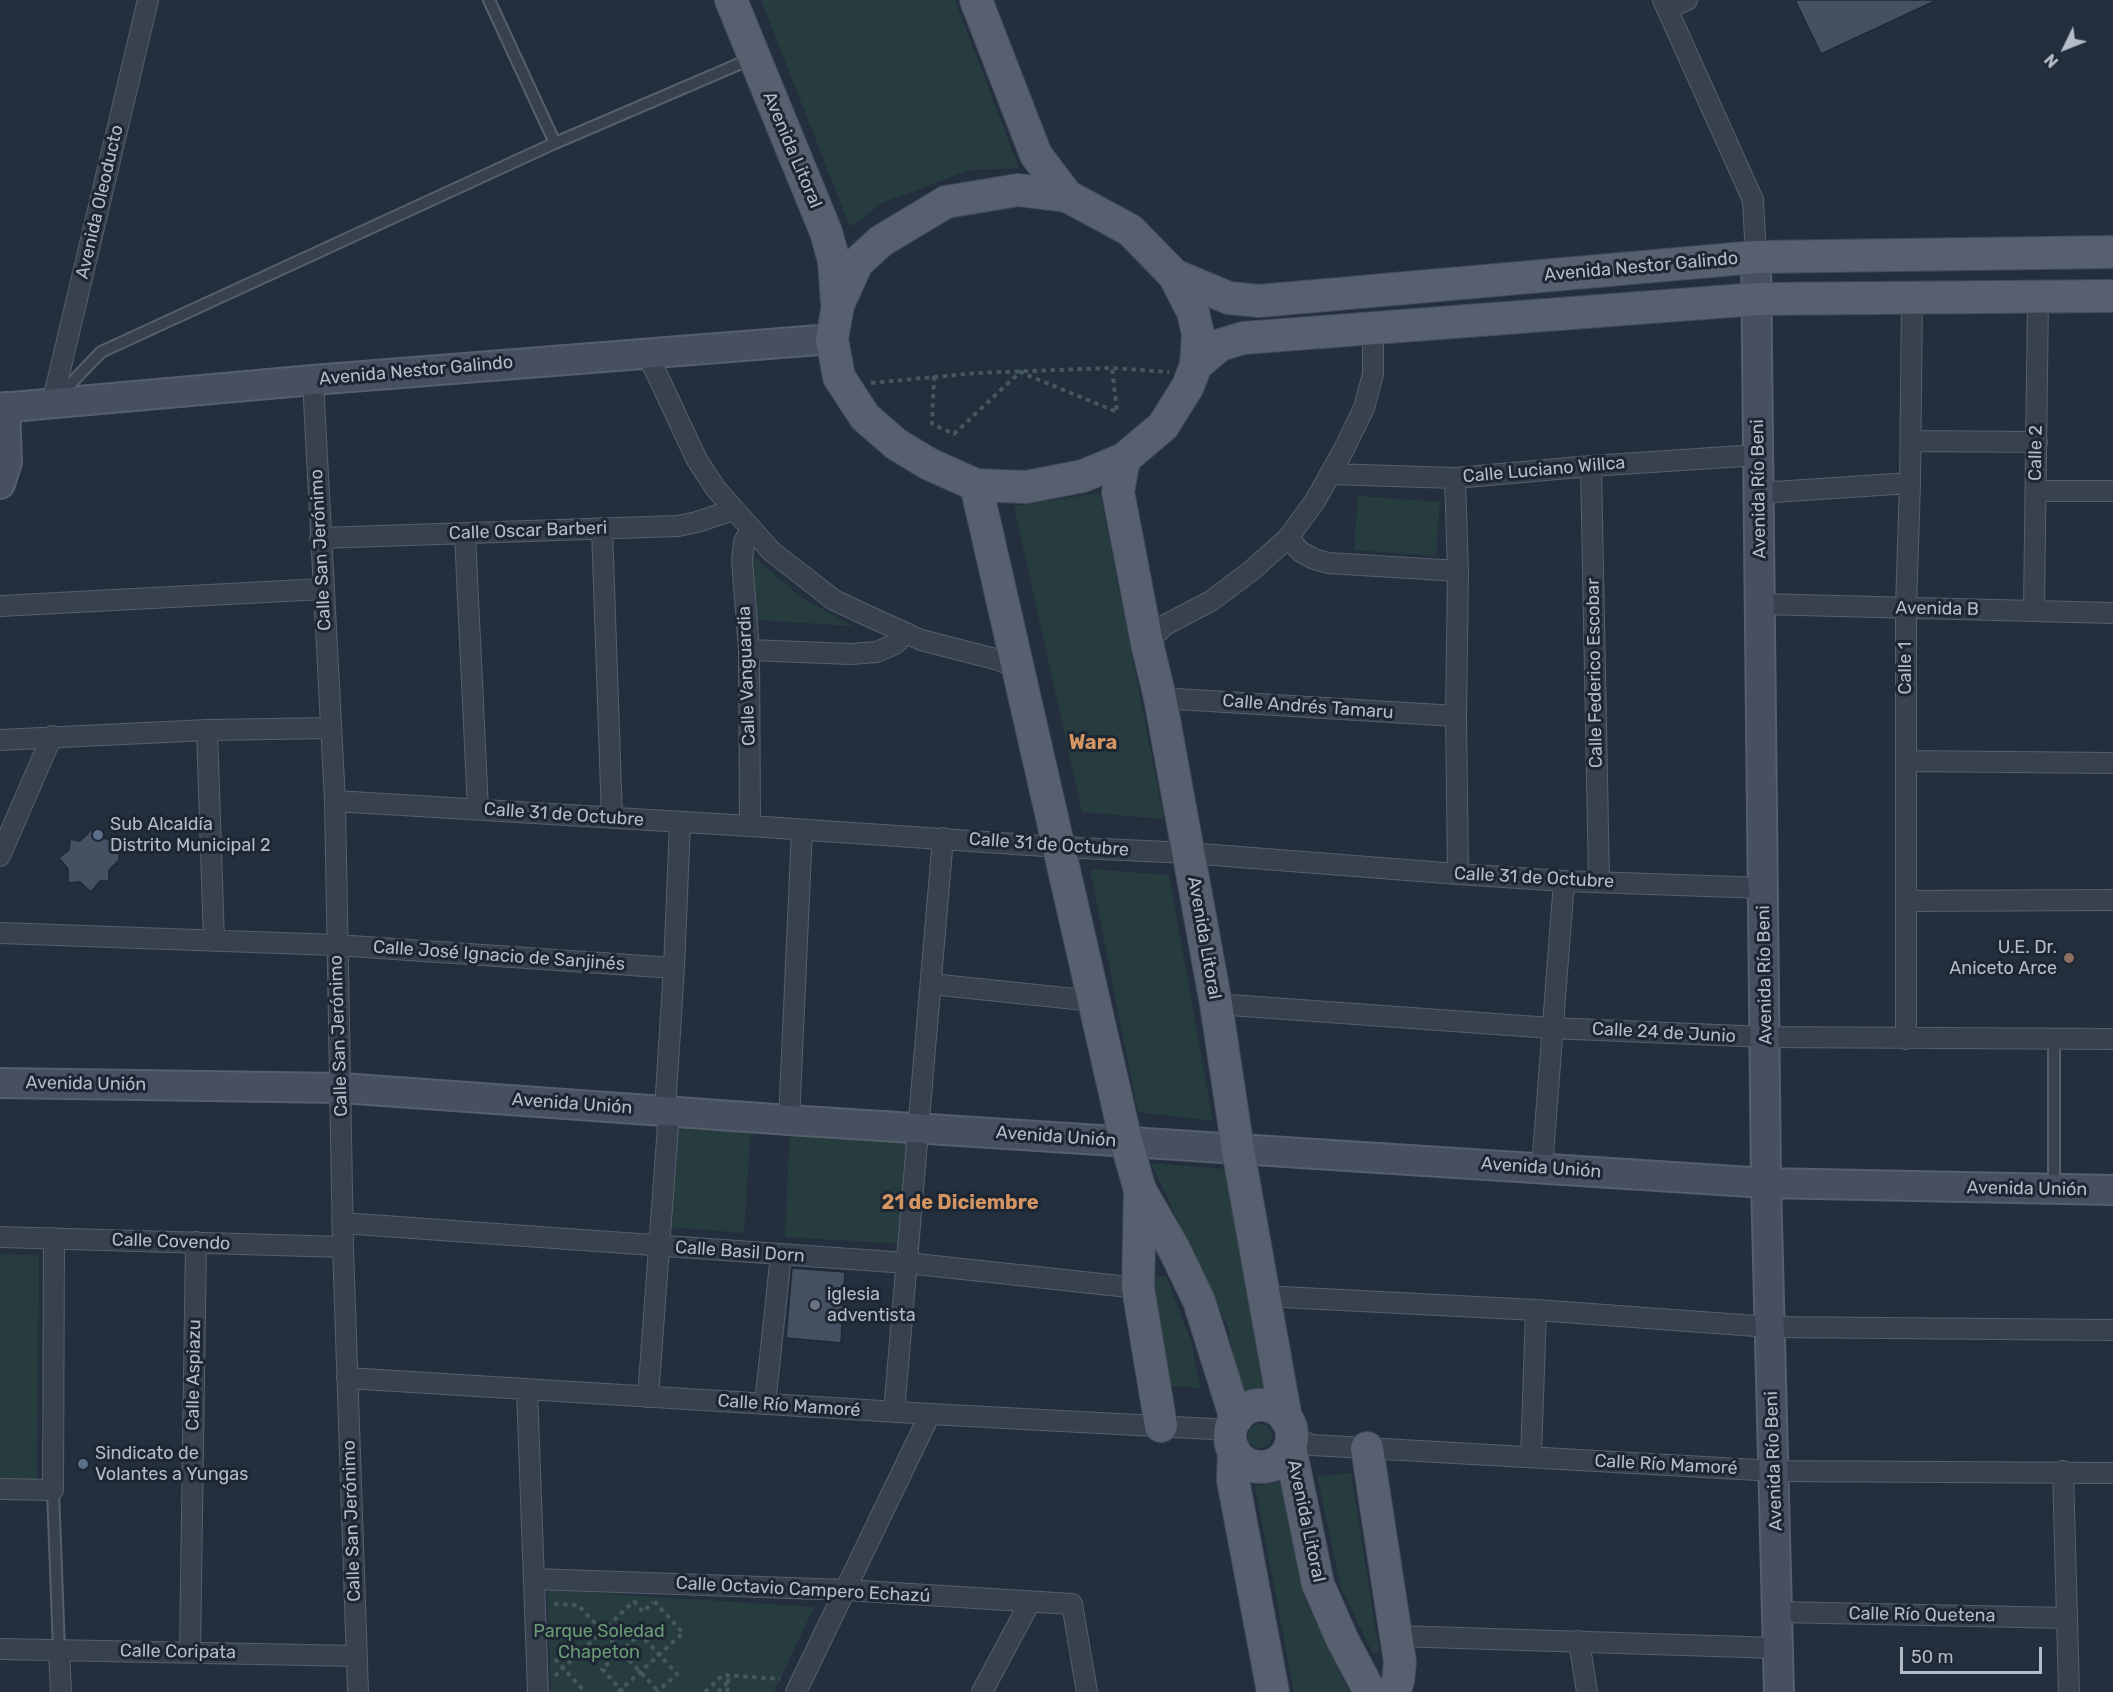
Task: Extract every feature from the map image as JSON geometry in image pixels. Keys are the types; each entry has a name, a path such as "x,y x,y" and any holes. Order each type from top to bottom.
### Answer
{"main road":[{"name":"Avenida Litoral","path":"731,0 826,232 834,261 838,305"},
{"path":"976,0 1036,155 1066,196"},
{"path":"1018,190 1066,196 1130,230 1174,275 1193,312 1198,334 1193,370 1188,386 1163,426 1124,459 1083,476 1026,487 976,485 929,464 896,444 865,417 839,377 832,339 838,305 857,263 881,241 946,202 1018,190"},
{"name":"Avenida Nestor Galindo","path":"1174,275 1229,298 1259,301 1756,257 2113,252"},
{"path":"1193,370 1220,345 1243,338 1757,299 2113,296"},
{"name":"Avenida Litoral","path":"1124,459 1118,492 1160,698 1216,1004 1263,1296 1318,1584 1342,1640 1370,1692"},
{"path":"976,485 1126,1141 1140,1190 1174,1249 1199,1301 1234,1433 1240,1458 1249,1464 1268,1466 1278,1463 1285,1456 1290,1434 1280,1411 1260,1405 1241,1412 1234,1433 1233,1480 1273,1692"},
{"path":"1140,1190 1137,1288 1161,1426"},
{"path":"1367,1448 1400,1662 1394,1692"}],"street":[{"name":"Avenida Oleoducto","path":"52,404 148,0"},
{"path":"1687,0 1665,4 1753,200 1756,257"},
{"name":"Avenida Río Beni","path":"1756,257 1766,1184 1779,1692"},
{"name":"Calle 2","path":"2034,611 2038,296"},
{"name":"Calle 1","path":"1906,1039 1906,608 1912,298"},
{"path":"1147,643 1165,625 1211,601 1251,571 1288,538 1330,474 1364,408 1372,374 1373,328"},
{"name":"Avenida Nestor Galindo","path":"2,404 52,404 313,380 832,339"},
{"path":"647,353 697,460 733,510 771,551 834,600 921,640 999,660 1018,669"},
{"name":"Calle San Jerónimo","path":"313,380 335,801 342,1223 358,1692"},
{"path":"0,484 7,462 2,404"},
{"path":"1911,441 2037,442"},
{"name":"Calle Luciano Willca","path":"1330,474 1455,478 1591,465 1758,455"},
{"name":"Calle Federico Escobar","path":"1591,465 1599,881"},
{"path":"1455,478 1458,571 1456,716 1458,874"},
{"path":"1759,493 1910,483"},
{"path":"2036,490 2113,491"},
{"name":"Calle Oscar Barberi","path":"320,538 678,526 733,510"},
{"path":"602,528 612,818"},
{"name":"Calle Vanguardia","path":"750,825 749,650 742,560 744,542 751,529"},
{"path":"465,534 478,809"},
{"path":"1288,538 1301,552 1328,563 1458,571"},
{"path":"0,606 323,589"},
{"name":"Avenida B","path":"1760,604 2113,613"},
{"path":"749,650 851,654 877,652 895,645 906,633"},
{"name":"Calle Andrés Tamaru","path":"1160,698 1456,716"},
{"path":"0,740 207,730 331,728"},
{"path":"207,730 214,941"},
{"path":"0,856 52,736"},
{"path":"1906,761 2113,763"},
{"name":"Calle 31 de Octubre","path":"335,801 680,823 750,825 1059,847 1188,853 1564,881 1764,888"},
{"path":"648,1397 668,1126 665,1110 680,823"},
{"path":"789,1120 802,830"},
{"path":"894,1412 943,838"},
{"path":"1542,1168 1564,881"},
{"path":"1906,901 2113,900"},
{"name":"Calle José Ignacio de Sanjinés","path":"0,933 336,945 674,968"},
{"path":"931,984 1094,1001"},
{"name":"Calle 24 de Junio","path":"1216,1004 1551,1028 1765,1038 2113,1039"},
{"name":"Avenida Unión","path":"0,1083 341,1088 789,1120 1766,1184 2113,1190"},
{"name":"Calle Basil Dorn","path":"342,1223 907,1263 1137,1288"},
{"name":"Calle Covendo","path":"0,1237 343,1246"},
{"path":"0,1489 53,1490 54,1238"},
{"name":"Calle Aspiazu","path":"190,1652 196,1242"},
{"path":"765,1404 781,1255"},
{"path":"1263,1296 1536,1310 1770,1327 2113,1330"},
{"path":"1531,1457 1536,1310"},
{"name":"Calle Río Mamoré","path":"347,1378 1161,1426 1234,1433"},
{"path":"528,1389 534,1579 544,1686"},
{"path":"796,1692 930,1414"},
{"name":"Calle Río Mamoré","path":"1290,1434 1312,1445 1775,1471 2113,1473"},
{"path":"2063,1471 2069,1692"},
{"name":"Calle Octavio Campero Echazú","path":"534,1579 846,1590 1072,1604 1087,1692"},
{"path":"982,1692 1030,1602"},
{"name":"Calle Río Quetena","path":"1777,1612 2067,1618"},
{"path":"1396,1636 1778,1648"},
{"path":"1579,1641 1587,1692"},
{"name":"Calle Coripata","path":"0,1649 357,1656"},
{"path":"59,1650 61,1692"}],"lane":[{"path":"489,0 555,143"},
{"path":"52,404 101,352 555,143 753,58"},
{"path":"2054,1039 2054,1189"},
{"path":"53,1490 59,1650"}],"path":[{"path":"844,386 934,376 1020,372 1112,368 1193,370"},
{"path":"1020,372 1117,411 1112,368"},
{"path":"934,376 932,424 954,434 1020,372"},
{"path":"629,1595 643,1612 658,1597"},
{"path":"585,1612 586,1602"},
{"path":"544,1686 634,1602"},
{"path":"547,1604 578,1605 603,1630 622,1651 640,1672 658,1692 676,1674 659,1655 640,1634 622,1651 602,1669 621,1691 640,1672 659,1655 683,1633 654,1602"},
{"path":"549,1653 585,1692"},
{"path":"705,1692 723,1675 780,1679"},
{"path":"727,1692 729,1676"},
{"path":"718,1692 728,1682"}],"green space":[{"path":"761,0 955,0 1019,168 970,170 882,203 850,227"},
{"path":"1100,493 1164,819 1082,812 1014,506"},
{"path":"1358,496 1440,502 1436,556 1354,550"},
{"path":"749,552 798,595 853,626 757,620"},
{"path":"1090,869 1169,875 1213,1121 1138,1112"},
{"path":"675,1120 751,1126 744,1233 668,1227"},
{"path":"790,1124 909,1131 903,1244 785,1237"},
{"path":"1151,1163 1225,1169 1263,1388 1240,1392 1228,1327"},
{"path":"0,1254 39,1255 37,1480 0,1479"},
{"path":"1166,1276 1191,1341 1200,1388 1170,1386 1152,1277"},
{"path":"1260,1424 1269,1427 1272,1436 1269,1445 1260,1448 1251,1445 1248,1436 1251,1427"},
{"path":"1351,1473 1379,1651 1373,1654 1341,1588 1317,1476"},
{"path":"1281,1482 1304,1597 1349,1692 1294,1692 1255,1486"},
{"name":"Parque Soledad Chapeton","path":"547,1589 814,1607 774,1692 551,1692"}],"building":[{"path":"1795,0 1937,0 1821,54"},
{"path":"91,830 98,838 109,839 110,846 120,845 119,860 109,870 109,881 100,881 91,892 80,882 68,883 68,869 59,858 69,850 70,839 80,841"},
{"name":"iglesia adventista","path":"792,1268 845,1272 841,1343 786,1338"}],"place":[{"name":"Sub Alcaldía Distrito Municipal 2","path":"98,835"},
{"name":"U.E. Dr. Aniceto Arce","path":"2069,958"},
{"name":"iglesia adventista","path":"815,1305"},
{"name":"Sindicato de Volantes a Yungas","path":"83,1464"}],"district":[{"name":"Wara","path":"1093,743"},
{"name":"21 de Diciembre","path":"960,1203"}]}
